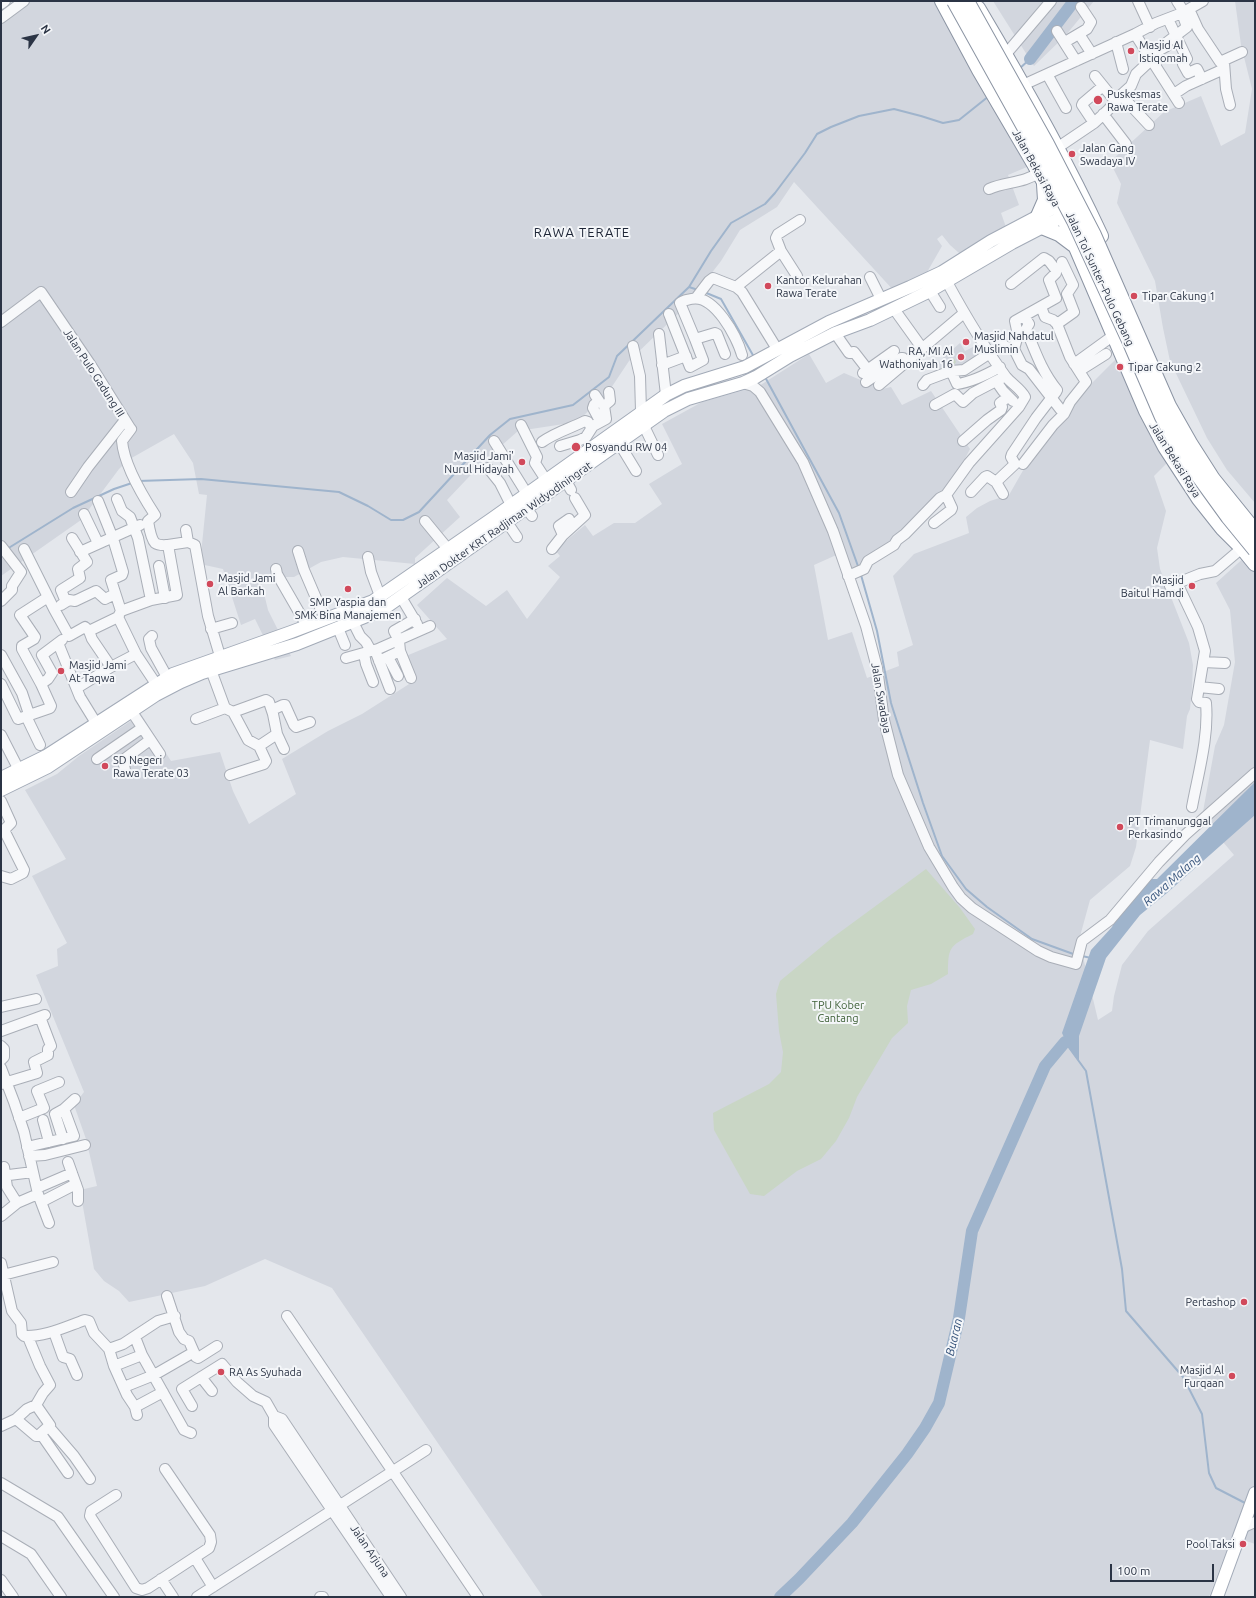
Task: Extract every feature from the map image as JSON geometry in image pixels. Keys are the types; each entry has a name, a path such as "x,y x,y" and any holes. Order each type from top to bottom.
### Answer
{"highway":[{"name":"Jalan Bekasi Raya","path":"942,1 1060,212 1146,411 1178,468 1199,499 1222,528 1249,549 1255,564"},
{"name":"Jalan Tol Sunter–Pulo Gebang","path":"954,1 1074,221 1128,338 1162,417 1186,458 1249,549"},
{"name":"Jalan Tol Sunter–Pulo Gebang","path":"967,1 1047,144 1094,235 1169,406 1213,479 1255,531"},
{"name":"Jalan Bekasi Raya","path":"974,1 1022,83 1057,148 1112,260 1159,374 1202,454 1217,477 1255,527"},
{"name":"Jalan Bekasi Raya","path":"1048,132 1052,147 1082,200"},
{"path":"1040,174 1044,184 1045,200 1040,221 1059,234 1077,250"},
{"path":"1178,468 1202,454"}],"main road":[{"name":"Jalan Dokter KRT Radjiman Widyodiningrat","path":"1,790 48,767 62,752 96,723 167,677 220,656 374,601 527,494 641,411 666,395 684,386 736,371 746,360 774,351 829,322 942,272 1082,200"},
{"name":"Jalan Dokter KRT Radjiman Widyodiningrat","path":"1,778 62,752 132,712 167,688 180,682 211,670 296,644 382,610 507,522 571,490 619,443 664,412 688,399 742,383 756,377 778,363 835,332 894,309 930,292 947,282 994,246"},
{"path":"736,371 742,383"},
{"path":"1217,1597 1247,1523 1255,1493"}],"street":[{"path":"1,4 5,1"},
{"path":"1,18 24,1"},
{"path":"981,72 1007,57 1051,1"},
{"path":"1138,1 1150,27"},
{"path":"1177,1 1220,62 1224,64"},
{"path":"1022,83 1047,74 1156,23 1185,12 1203,1"},
{"path":"1065,42 1087,30 1091,22 1081,7"},
{"path":"1057,148 1094,123 1131,86 1136,74 1156,51 1159,52 1187,28 1185,12"},
{"path":"1168,19 1187,59 1182,63 1188,73 1197,70 1202,79"},
{"path":"1057,31 1076,61"},
{"path":"1079,34 1092,54"},
{"path":"1135,34 1176,98 1186,86 1202,79 1242,52"},
{"path":"1116,42 1123,69"},
{"path":"1224,64 1226,89 1230,105"},
{"path":"1047,74 1066,108"},
{"path":"1095,76 1103,86 1149,125"},
{"path":"1094,123 1082,105 1103,86"},
{"path":"1103,114 1126,144"},
{"path":"989,189 1002,183 1015,183 1040,174"},
{"path":"796,276 781,251 776,238 778,234 800,220"},
{"path":"1064,414 1029,369 1022,365 1014,349 1018,335 1016,321 1056,298 1049,280 1057,272 1058,264 1077,250"},
{"path":"736,287 781,251"},
{"path":"1011,284 1044,258 1058,264 1073,285 1067,294 1074,312 1057,324"},
{"path":"870,277 881,299"},
{"path":"669,314 690,367 703,360 680,303 697,296 709,281 715,278 736,287 742,292 774,351"},
{"path":"856,572 868,561 894,545 897,540 905,534 940,498 946,496 968,463 1019,406 1025,397 1003,372 990,353 964,313 947,282"},
{"name":"Jalan Pulo Gadung III","path":"1,322 41,292 90,364 125,420 88,467 71,492"},
{"path":"930,292 940,307"},
{"path":"697,296 718,310 734,336 746,360"},
{"path":"1023,464 1054,424 1064,414 1070,402 1086,382 1070,357 1057,324 1053,320 1046,317 1041,307"},
{"path":"894,309 922,348"},
{"path":"879,385 907,363 922,348 964,313"},
{"path":"996,482 1015,464 1011,456 1012,454 1057,390 1044,372 1039,362 1026,329 1028,324 1024,316"},
{"path":"835,332 849,353 854,352 866,375"},
{"path":"695,339 715,333 717,334 725,354"},
{"path":"659,334 666,395"},
{"path":"1077,368 1114,335"},
{"path":"1002,341 1004,346 1014,349"},
{"path":"633,346 640,376 641,411"},
{"path":"866,375 894,351"},
{"path":"923,385 927,380 951,371 964,370 990,353"},
{"path":"1077,368 1106,354"},
{"path":"662,364 686,356"},
{"path":"866,375 901,358 904,358 907,363"},
{"path":"951,371 957,384 1003,372"},
{"path":"935,406 956,394 963,402 976,397 996,381 1003,372"},
{"path":"996,381 1008,397 1019,406"},
{"name":"Jalan Swadaya","path":"742,383 752,386 760,392 785,431 803,462 833,531 856,572 866,626 877,668 879,693 884,720 898,775 929,847 946,877 961,898 987,918 1038,951 1051,957 1076,962 1082,941 1110,920 1184,835 1255,773"},
{"path":"577,457 565,444 586,437 595,425 607,417 604,407 610,402 609,392"},
{"path":"595,394 599,401 593,408 599,441"},
{"path":"963,441 986,420 1001,410 1002,407 1000,403 1008,397"},
{"path":"80,552 98,543 113,539 148,521 155,515 130,471 122,441 131,429 125,420"},
{"path":"542,442 560,430 565,431 585,421 595,425"},
{"path":"521,425 538,457 535,463 546,480"},
{"path":"644,426 658,455"},
{"path":"494,441 527,494"},
{"path":"619,443 636,471"},
{"path":"488,468 500,483 511,505"},
{"path":"971,492 985,477 988,476 996,482 1003,494"},
{"path":"552,549 563,535 585,515 571,490"},
{"path":"934,523 952,508 946,496"},
{"path":"117,499 122,511 130,517 135,528 141,546 151,600"},
{"path":"98,501 113,539 123,572 122,575 111,580 119,614 136,654 156,684"},
{"path":"84,514 98,543"},
{"path":"563,535 559,526 569,518"},
{"path":"148,521 155,543 168,545 188,542 195,545 208,616 220,656"},
{"path":"425,521 448,549"},
{"path":"507,522 517,537"},
{"path":"186,530 188,542"},
{"path":"66,602 62,596 61,590 80,578 78,569 88,562 72,538"},
{"path":"89,631 119,614 151,600 178,594 168,545"},
{"path":"24,549 69,636 86,627 92,639 111,667"},
{"path":"1192,807 1206,725 1206,705 1205,703 1198,701 1205,651 1198,627 1174,584 1200,574 1215,571 1249,549"},
{"path":"1,602 12,590 12,586 21,572 4,550"},
{"path":"298,551 304,570 325,619"},
{"path":"368,557 371,572 380,596"},
{"path":"159,566 165,598"},
{"path":"276,569 307,626"},
{"path":"54,609 69,600 75,601 96,591 105,599 115,594"},
{"path":"401,596 415,619 420,631"},
{"path":"2,687 18,718 51,706 42,684 22,649 22,646 35,637 20,615 48,597"},
{"path":"411,678 400,651 399,640 394,631 415,619"},
{"path":"353,622 360,636 366,642 370,652 366,664 373,682"},
{"path":"212,628 232,623"},
{"path":"346,658 370,652 430,626"},
{"path":"338,628 345,645"},
{"path":"152,636 148,639 151,648 167,677"},
{"path":"42,684 51,676 52,673 42,655 60,642 80,697 96,723"},
{"path":"384,659 400,651"},
{"path":"370,652 384,659 398,676"},
{"path":"77,688 111,667 136,654"},
{"path":"1,655 22,694 27,715 40,745"},
{"path":"384,659 390,688"},
{"path":"1203,662 1225,663"},
{"path":"211,670 229,710 248,740 259,746 266,761 266,763 246,771 230,775"},
{"path":"1199,687 1219,690"},
{"path":"196,719 266,700 269,702 272,710 277,734 284,749"},
{"path":"272,710 285,705 296,727 310,722"},
{"path":"132,712 160,754"},
{"path":"97,759 142,728"},
{"path":"259,746 277,734"},
{"path":"1,735 19,770"},
{"path":"125,770 123,760 150,740"},
{"path":"1,801 11,824 4,830 24,870 23,873 11,879 1,876"},
{"path":"1,1007 36,999"},
{"path":"1,1031 42,1016 51,1046 48,1049 49,1053 34,1062 37,1073 4,1084"},
{"path":"1,1046 4,1049 4,1057 1,1060"},
{"path":"1,1068 4,1084 19,1118 38,1195 49,1223"},
{"path":"19,1118 44,1108 37,1091 59,1082"},
{"path":"28,1152 49,1142 63,1139 56,1114 75,1099"},
{"path":"43,1120 49,1142"},
{"path":"28,1152 45,1155 85,1145"},
{"path":"68,1162 78,1190 78,1201"},
{"path":"17,1203 7,1187 3,1173 33,1172"},
{"path":"38,1195 72,1173"},
{"path":"1,1216 17,1203 76,1184"},
{"path":"3,1275 53,1262"},
{"path":"1,1263 5,1301 20,1323 22,1334 24,1336 54,1332 80,1322 89,1321 94,1334 108,1349 114,1366 136,1411 163,1392"},
{"path":"168,1296 179,1332 184,1339 189,1341 198,1358 217,1346"},
{"path":"108,1349 124,1344 158,1321 175,1316"},
{"path":"287,1316 478,1597"},
{"path":"54,1332 63,1357 70,1359 77,1375"},
{"path":"1,1426 16,1419 27,1409 36,1405 50,1386 28,1336"},
{"path":"135,1337 142,1354 184,1430 191,1433"},
{"path":"124,1387 154,1375 194,1352"},
{"path":"114,1366 142,1354"},
{"name":"Jalan Arjuna","path":"202,1377 222,1364 237,1382 253,1396 266,1402 274,1416 282,1419 315,1476 336,1508 370,1558 401,1597"},
{"path":"192,1406 182,1389 202,1377 212,1391"},
{"path":"36,1405 49,1422 49,1426 74,1456 90,1479"},
{"path":"16,1419 36,1436 41,1434 49,1426"},
{"path":"41,1434 68,1473"},
{"path":"197,1597 426,1450"},
{"path":"116,1495 91,1511 90,1516 136,1588 142,1590 148,1588 195,1558 209,1548 211,1542 210,1535 165,1469"},
{"path":"1,1483 58,1517 114,1597"},
{"path":"1,1536 31,1554 61,1597"},
{"path":"195,1558 213,1587"},
{"name":"Jalan Arjuna","path":"370,1558 389,1596"},
{"path":"161,1579 173,1597"},
{"path":"1,1580 13,1597"}],"shaded area":[{"path":"1,1 942,1 1034,164 1008,175 1019,205 1001,213 1012,244 976,268 950,245 942,235 937,239 942,246 922,281 895,292 794,182 777,207 740,230 721,261 686,306 629,361 609,391 577,422 518,431 484,461 447,500 460,517 415,558 415,564 343,557 321,562 294,577 260,577 268,610 291,656 275,660 255,619 241,625 223,569 200,564 207,495 199,494 193,463 174,434 128,460 119,469 81,520 1,576"},
{"path":"993,1 1094,1 1066,35 1034,66"},
{"path":"1235,1 1255,1 1255,503 1227,470 1207,438 1170,361 1155,281 1117,203 1121,184 1110,162 1164,112 1201,96 1221,146 1245,133 1252,89 1241,45"},
{"name":"RA, MI Al Wathoniyah 16","path":"960,343 965,351 979,344 987,353 959,368 933,374 938,362"},
{"path":"1122,353 1172,458 1154,476 1166,511 1157,548 1160,569 1189,643 1193,665 1190,709 1187,716 1183,749 1150,740 1136,847 1130,866 1090,900 1079,940 1098,1020 1112,1011 1114,996 1122,965 1148,931 1234,855 1202,817 1215,746 1224,725 1235,662 1230,610 1216,583 1247,555 1255,564 1255,1544 1232,1536 1209,1597 543,1597 332,1288 265,1259 205,1286 129,1302 119,1291 104,1281 94,1269 80,1190 97,1186 86,1139 74,1105 84,1092 36,975 58,966 57,949 67,943 32,876 66,859 25,790 57,774 79,756 141,714 171,761 220,752 233,791 249,824 296,794 282,759 328,731 362,714 417,679 406,656 447,639 417,605 447,578 486,606 507,590 527,619 560,577 548,566 560,556 555,550 585,525 593,536 614,523 635,523 662,504 649,484 682,464 662,424 702,402 759,386 809,354 826,383 844,373 882,389 891,387 902,405 931,391 970,449 947,493 898,546 849,572 843,552 814,565 828,640 852,632 867,678 899,666 897,652 913,645 893,576 914,554 969,533 966,517 977,508 990,501 1009,495 1029,460 1077,398"}],"green space":[{"path":"954,358 956,362 951,368 942,371 940,369"},
{"name":"TPU Kober Cantang","path":"926,869 960,908 975,929 973,934 959,942 952,949 949,958 948,974 931,984 911,990 907,1006 908,1023 892,1038 857,1097 849,1118 836,1141 821,1159 797,1171 764,1196 750,1194 714,1130 713,1113 769,1084 781,1072 783,1052 779,1031 776,994 780,981 832,938"}],"water":[{"name":"Rawa Malang","path":"1255,782 1255,815 1140,915 1106,958 1079,1036 1079,1062 1069,1048 1062,1033 1091,950 1151,879 1157,879"}],"waterway":[{"path":"1030,59 1074,1"},
{"path":"1019,69 1030,59"},
{"path":"689,287 711,251 731,223 765,204 805,153 817,134 859,116 894,109 943,123 959,120 989,96"},
{"path":"138,481 201,479 339,492 368,506 391,520 403,520 419,512 490,435 510,419 573,405 609,377 617,356 689,287 698,290"},
{"path":"704,292 721,299 754,357"},
{"path":"765,377 839,513 859,569"},
{"path":"7,549 73,508 114,489 132,483"},
{"path":"861,575 877,631 891,703 923,803 942,856 966,889 987,907 1032,939 1076,955"},
{"path":"1082,956 1091,958"},
{"path":"1065,1039 1065,1042 1086,1071 1122,1269 1126,1311 1183,1377 1202,1414 1209,1473 1216,1488 1247,1504"},
{"name":"Buaran","path":"780,1597 852,1523 907,1454 925,1428 939,1403 959,1318 972,1231 1045,1066 1065,1042"}],"place":[{"name":"Masjid Al Istiqomah","path":"1131,51"},
{"name":"Puskesmas Rawa Terate","path":"1098,100"},
{"name":"Jalan Gang Swadaya IV","path":"1072,154"},
{"name":"Kantor Kelurahan Rawa Terate","path":"768,286"},
{"name":"Tipar Cakung 1","path":"1134,296"},
{"name":"Masjid Nahdatul Muslimin","path":"966,342"},
{"name":"RA, MI Al Wathoniyah 16","path":"961,357"},
{"name":"Tipar Cakung 2","path":"1120,367"},
{"name":"Posyandu RW 04","path":"576,447"},
{"name":"Masjid Jami' Nurul Hidayah","path":"522,462"},
{"name":"Masjid Jami Al Barkah","path":"210,584"},
{"name":"Masjid Baitul Hamdi","path":"1192,586"},
{"name":"SMP Yaspia dan SMK Bina Manajemen","path":"348,589"},
{"name":"Masjid Jami At Taqwa","path":"61,671"},
{"name":"SD Negeri Rawa Terate 03","path":"105,766"},
{"name":"PT Trimanunggal Perkasindo","path":"1120,827"},
{"name":"Pertashop","path":"1244,1302"},
{"name":"RA As Syuhada","path":"221,1372"},
{"name":"Masjid Al Furqaan","path":"1232,1376"},
{"name":"Pool Taksi","path":"1243,1544"}],"district":[{"name":"RAWA TERATE","path":"582,233"}]}
